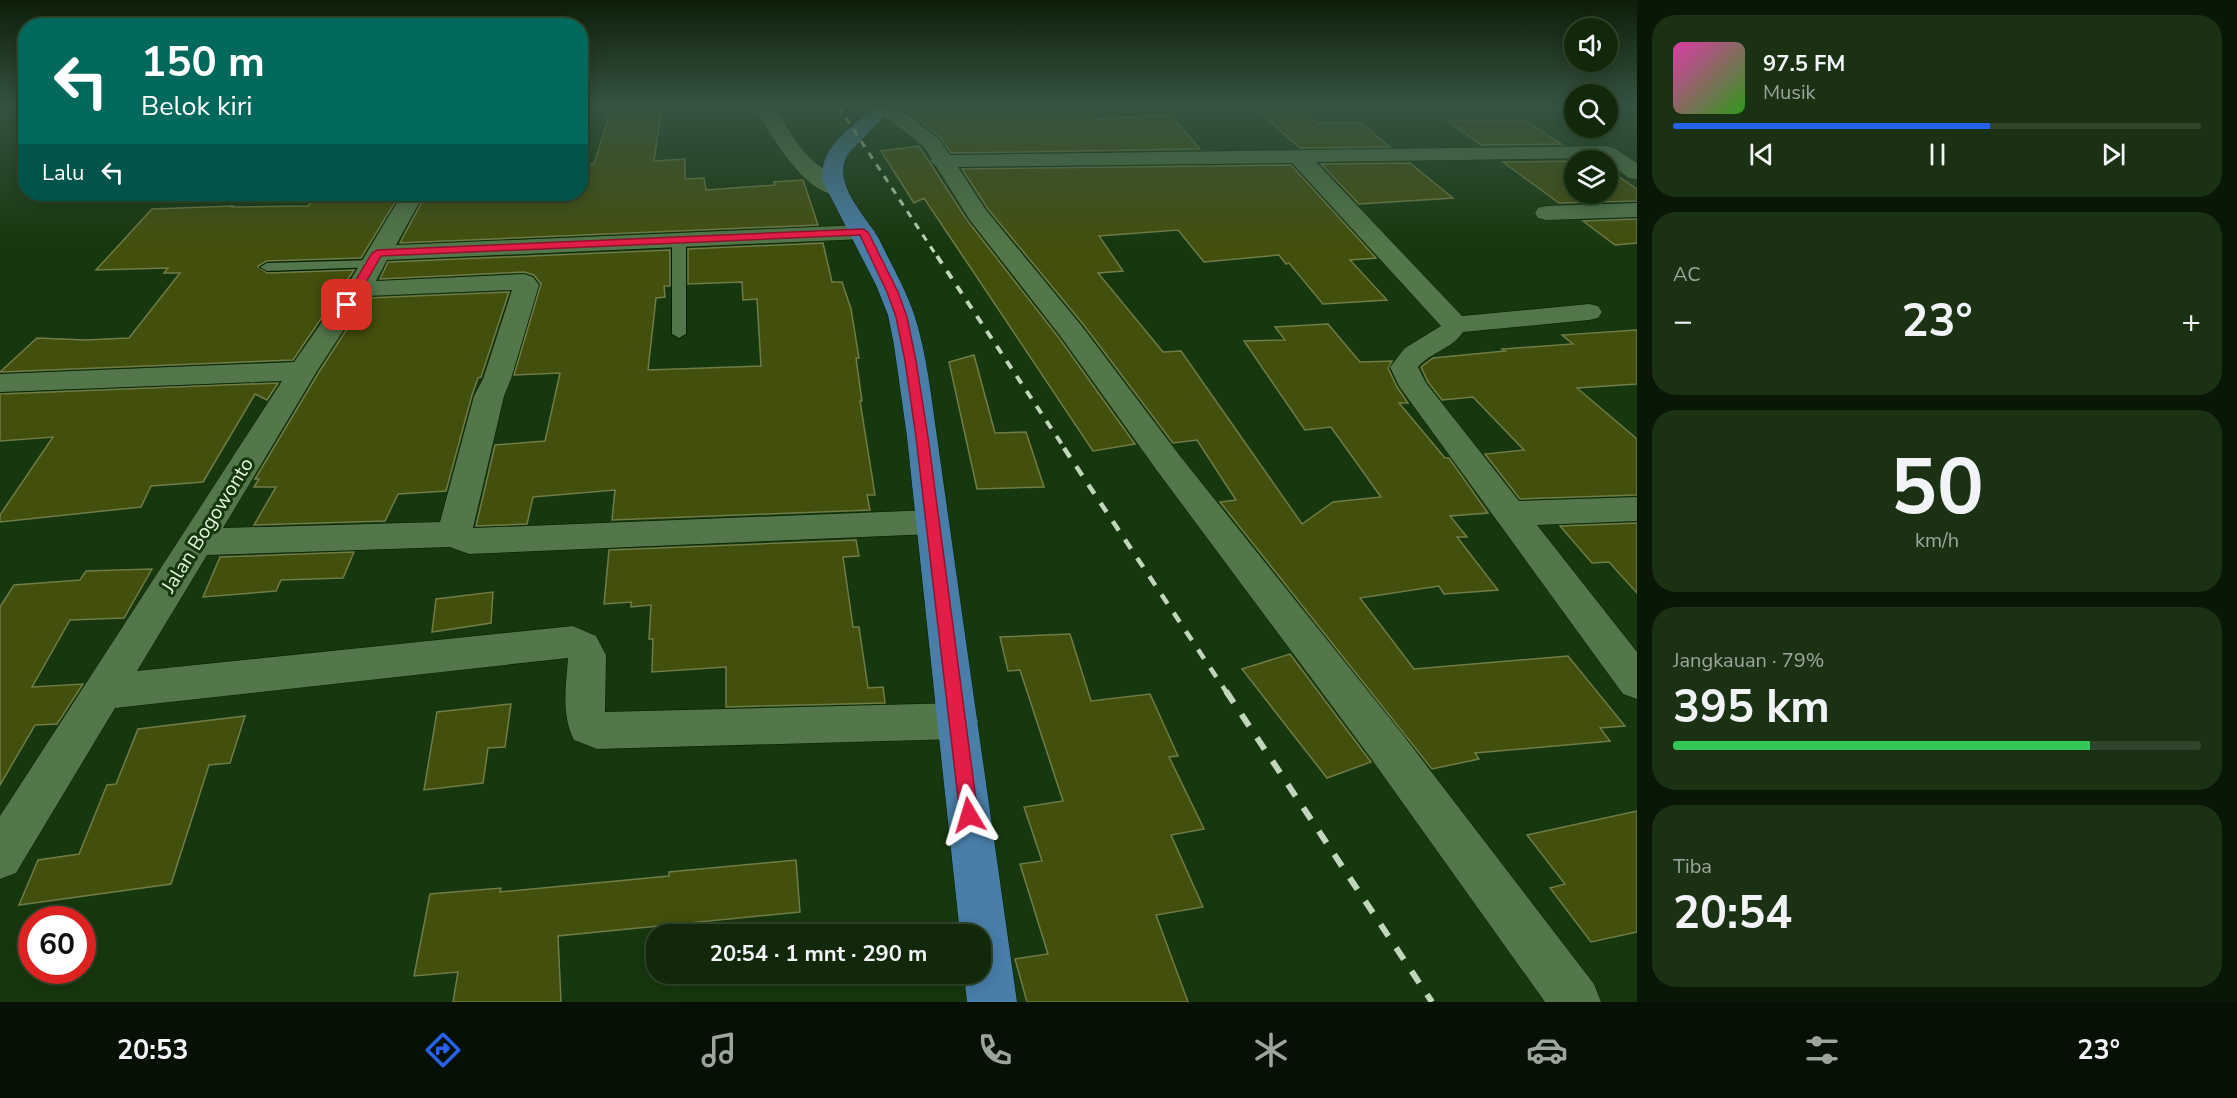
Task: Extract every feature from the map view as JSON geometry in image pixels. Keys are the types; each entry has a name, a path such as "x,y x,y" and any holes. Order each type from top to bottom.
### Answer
{"main road":[{"path":"839,153 833,160 836,189 863,232 892,292 901,317 922,437 992,1002"}],"street":[{"path":"793,153 812,174 836,189"},
{"path":"937,153 977,214 1071,331 1169,464 1392,754 1576,1002"},
{"path":"941,161 1549,153"},
{"path":"1298,156 1455,325"},
{"path":"1618,159 1637,173"},
{"name":"Jalan Bogowonto","path":"0,857 369,269 409,201"},
{"path":"1546,213 1637,210"},
{"path":"369,269 679,241 863,232"},
{"path":"369,269 524,282 526,285 497,379 489,396 454,534"},
{"path":"1589,312 1455,325 1444,337 1410,356 1404,367 1413,386 1637,682"},
{"path":"0,383 303,371"},
{"path":"1509,514 1637,509"},
{"path":"197,542 454,534 469,541 932,522"},
{"path":"103,692 573,642 583,646 587,655 585,716 588,727 597,731 958,722"}],"lane":[{"path":"679,241 680,334"},
{"path":"267,267 369,269"}],"building":[{"path":"597,153 655,153 654,161 685,159 685,179 704,178 706,190 775,185 774,182 803,180 818,225 400,243 422,201 588,201 588,164 594,164"},
{"path":"882,153 923,153 967,220 1059,338 1135,444 1093,451 924,198 914,203"},
{"path":"1564,161 1564,203 1559,203 1503,162"},
{"path":"1410,163 1453,198 1359,204 1321,164"},
{"path":"1291,165 1376,258 1350,260 1387,300 1323,304 1289,263 1286,264 1279,255 1204,262 1178,230 1099,236 1123,271 1098,273 1163,352 1181,351 1302,524 1333,502 1381,497 1331,427 1305,430 1244,341 1285,340 1275,327 1328,324 1360,362 1392,361 1388,368 1408,403 1399,403 1445,458 1449,458 1488,513 1450,516 1467,537 1457,537 1498,590 1444,594 1439,586 1360,598 1414,669 1568,656 1625,726 1600,728 1610,741 1475,753 1479,759 1432,769 1220,502 1236,500 1197,440 1173,443 1083,324 988,209 962,169"},
{"path":"1618,177 1637,189 1637,201 1618,201"},
{"path":"312,201 396,201 361,258 267,261 258,266 267,273 354,270 293,360 0,372 37,338 85,340 129,338 180,273 164,273 168,268 96,270 152,209 308,206"},
{"path":"1637,219 1637,243 1615,245 1583,221"},
{"path":"823,243 832,282 842,282 851,309 859,358 856,358 862,401 860,401 875,495 867,495 870,510 612,520 615,490 533,497 527,524 476,526 495,445 545,441 560,373 514,375 541,284 534,275 524,272 380,279 388,262 670,250 670,286 664,286 665,297 656,298 648,370 761,366 757,299 743,300 742,282 688,284 688,249"},
{"path":"509,292 481,377 478,378 472,395 446,491 398,494 385,521 254,525 276,487 254,487 259,479 255,479 319,372 367,298"},
{"path":"1637,330 1637,384 1577,388 1637,439 1637,495 1520,499 1485,454 1524,450 1473,397 1442,400 1428,382 1421,367 1433,358 1505,351 1502,349 1573,344 1562,335"},
{"path":"974,355 995,433 1026,432 1044,487 977,489 949,362"},
{"path":"278,383 267,400 255,394 203,482 151,486 141,507 0,522 0,515 53,437 0,441 0,394"},
{"path":"1637,523 1637,593 1609,562 1592,563 1560,526"},
{"path":"856,540 859,556 843,557 853,627 859,627 868,688 883,687 885,703 726,707 726,667 652,672 653,639 649,639 651,605 631,607 631,602 604,604 609,550"},
{"path":"354,552 343,578 281,580 276,591 203,597 220,557"},
{"path":"152,569 124,618 70,620 32,687 83,684 57,724 35,725 0,785 0,607 14,585 80,580 86,571"},
{"path":"493,592 491,623 432,632 436,599"},
{"path":"1070,634 1091,701 1150,694 1178,756 1169,757 1204,829 1171,835 1203,907 1156,915 1188,1002 1027,1002 1015,959 1048,954 1020,864 1042,861 1024,807 1063,801 1020,670 1008,671 1000,637"},
{"path":"1290,654 1371,762 1327,778 1242,669"},
{"path":"511,704 505,747 488,748 483,783 424,790 437,712"},
{"path":"245,716 230,763 209,765 171,884 19,905 38,860 79,854 107,785 116,784 138,729"},
{"path":"1637,811 1637,932 1591,942 1550,888 1565,884 1527,835"},
{"path":"796,860 800,912 679,924 646,924 646,927 558,936 561,1002 453,1002 458,972 414,976 430,894 501,888 500,892 669,876 669,872"}],"railway":[{"path":"869,153 938,258"},
{"path":"937,256 1065,449"},
{"path":"1064,448 1227,693"},
{"path":"1226,691 1432,1002"}],"route":[{"path":"347,305 377,253 863,232 892,292 901,317 910,361 922,437 969,815"}]}
